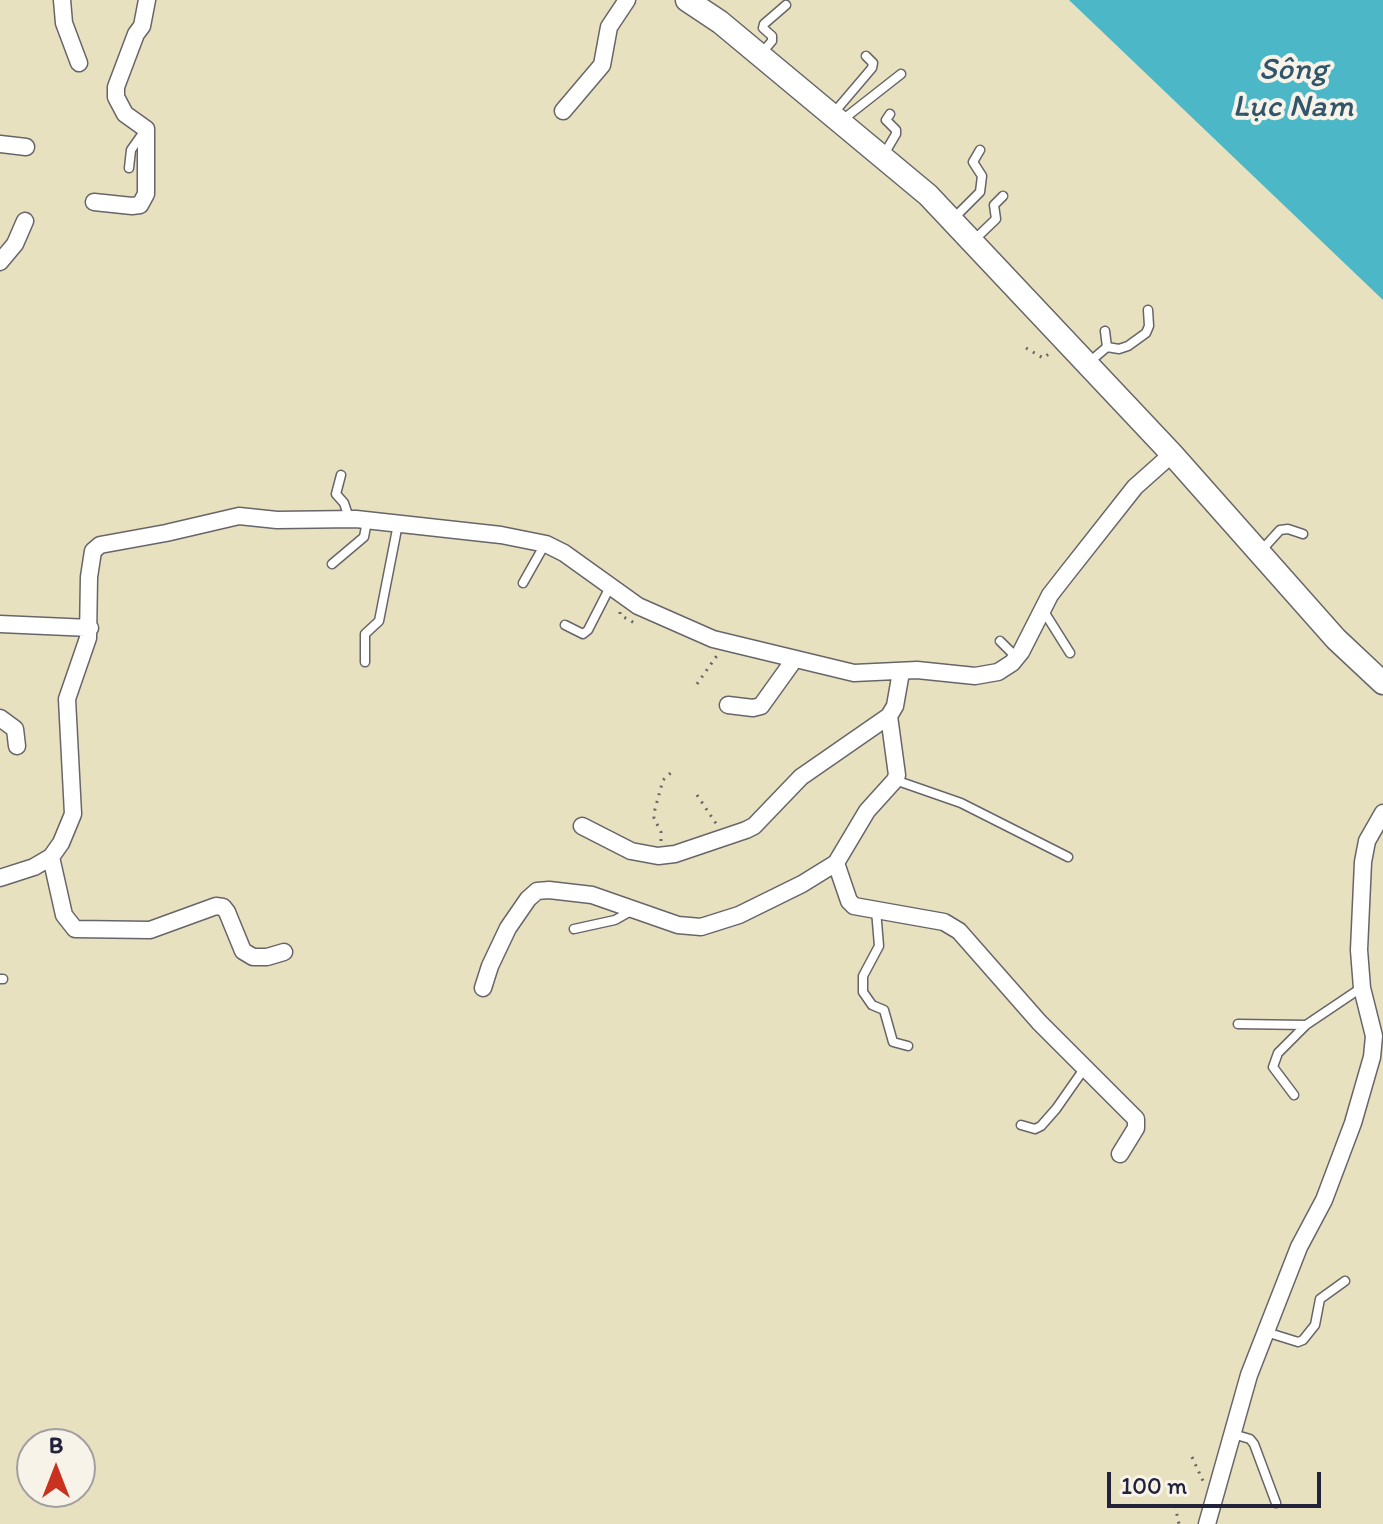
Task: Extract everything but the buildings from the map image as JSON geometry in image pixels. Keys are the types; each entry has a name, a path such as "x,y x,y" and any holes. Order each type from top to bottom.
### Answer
{"street":[{"path":"62,0 64,23 79,63"},
{"path":"94,202 132,206 140,205 144,200 148,136 146,129 125,114 116,97 116,87 142,26 147,0"},
{"path":"563,111 602,65 609,27 627,0"},
{"path":"687,0 759,55 928,195 1172,454 1336,639 1383,683"},
{"path":"0,144 26,147"},
{"path":"0,262 15,244 25,221"},
{"path":"0,878 34,867 51,857 61,843 73,814 67,699 90,628 89,577 96,546 239,516 277,520 358,520 501,535 546,544 564,553 638,606 729,644 854,673 917,670 988,675 998,672 1016,657 1057,586 1135,487 1172,454"},
{"path":"0,624 90,628"},
{"path":"728,705 761,706 794,660"},
{"path":"582,826 631,851 658,856 675,854 754,826 801,777 889,716 895,706 901,672"},
{"path":"483,988 508,928 537,891 592,895 694,928 715,924 802,884 836,863 867,811 897,775 889,716"},
{"path":"0,718 15,729 17,746"},
{"path":"1207,1524 1249,1375 1299,1247 1329,1188 1353,1123 1372,1057 1374,1036 1362,988 1359,950 1364,849 1383,813"},
{"path":"51,857 64,915 75,929 150,930 216,906 223,907 227,912 243,951 253,957 284,952"},
{"path":"836,863 849,901 854,906 953,926 1084,1069 1136,1119 1136,1128 1120,1154"}],"lane":[{"path":"759,55 772,41 772,36 763,28 764,24 786,5"},
{"path":"836,119 872,68 873,63 866,56"},
{"path":"836,119 901,74"},
{"path":"883,157 896,134 886,120 890,114"},
{"path":"129,168 131,150 146,129"},
{"path":"951,220 980,192 982,176 973,162 980,150"},
{"path":"972,242 996,219 994,205 1003,196"},
{"path":"1086,364 1107,347 1119,349 1128,346 1146,333 1148,310"},
{"path":"1105,331 1107,347"},
{"path":"332,564 364,537 358,520 336,494 341,475"},
{"path":"365,662 365,634 379,621 398,524"},
{"path":"1259,552 1280,530 1303,534"},
{"path":"523,583 546,544"},
{"path":"565,625 583,634 588,630 610,587"},
{"path":"1043,609 1070,653"},
{"path":"1000,641 1016,657"},
{"path":"895,780 961,803 1068,857"},
{"path":"574,929 615,920 635,909"},
{"path":"876,910 879,946 863,976 863,992 872,1005 884,1010 890,1039 908,1046"},
{"path":"1294,1095 1273,1067 1274,1059 1306,1025 1362,988"},
{"path":"1238,1024 1306,1025"},
{"path":"1021,1125 1035,1129 1041,1126 1084,1069"},
{"path":"1266,1332 1298,1342 1303,1340 1315,1325 1320,1299 1345,1281"},
{"path":"1233,1434 1250,1439 1254,1444 1276,1503"}],"path":[{"path":"1026,348 1043,358 1065,341"},
{"path":"697,684 721,649 729,644"},
{"path":"658,856 662,836 654,818 655,809 663,780 674,770"},
{"path":"697,795 725,838"},
{"path":"1192,1457 1205,1485 1218,1488"},
{"path":"1175,1506 1179,1524"}],"water":[{"name":"Sông Lục Nam","path":"1069,0 1383,0 1383,300"}]}
